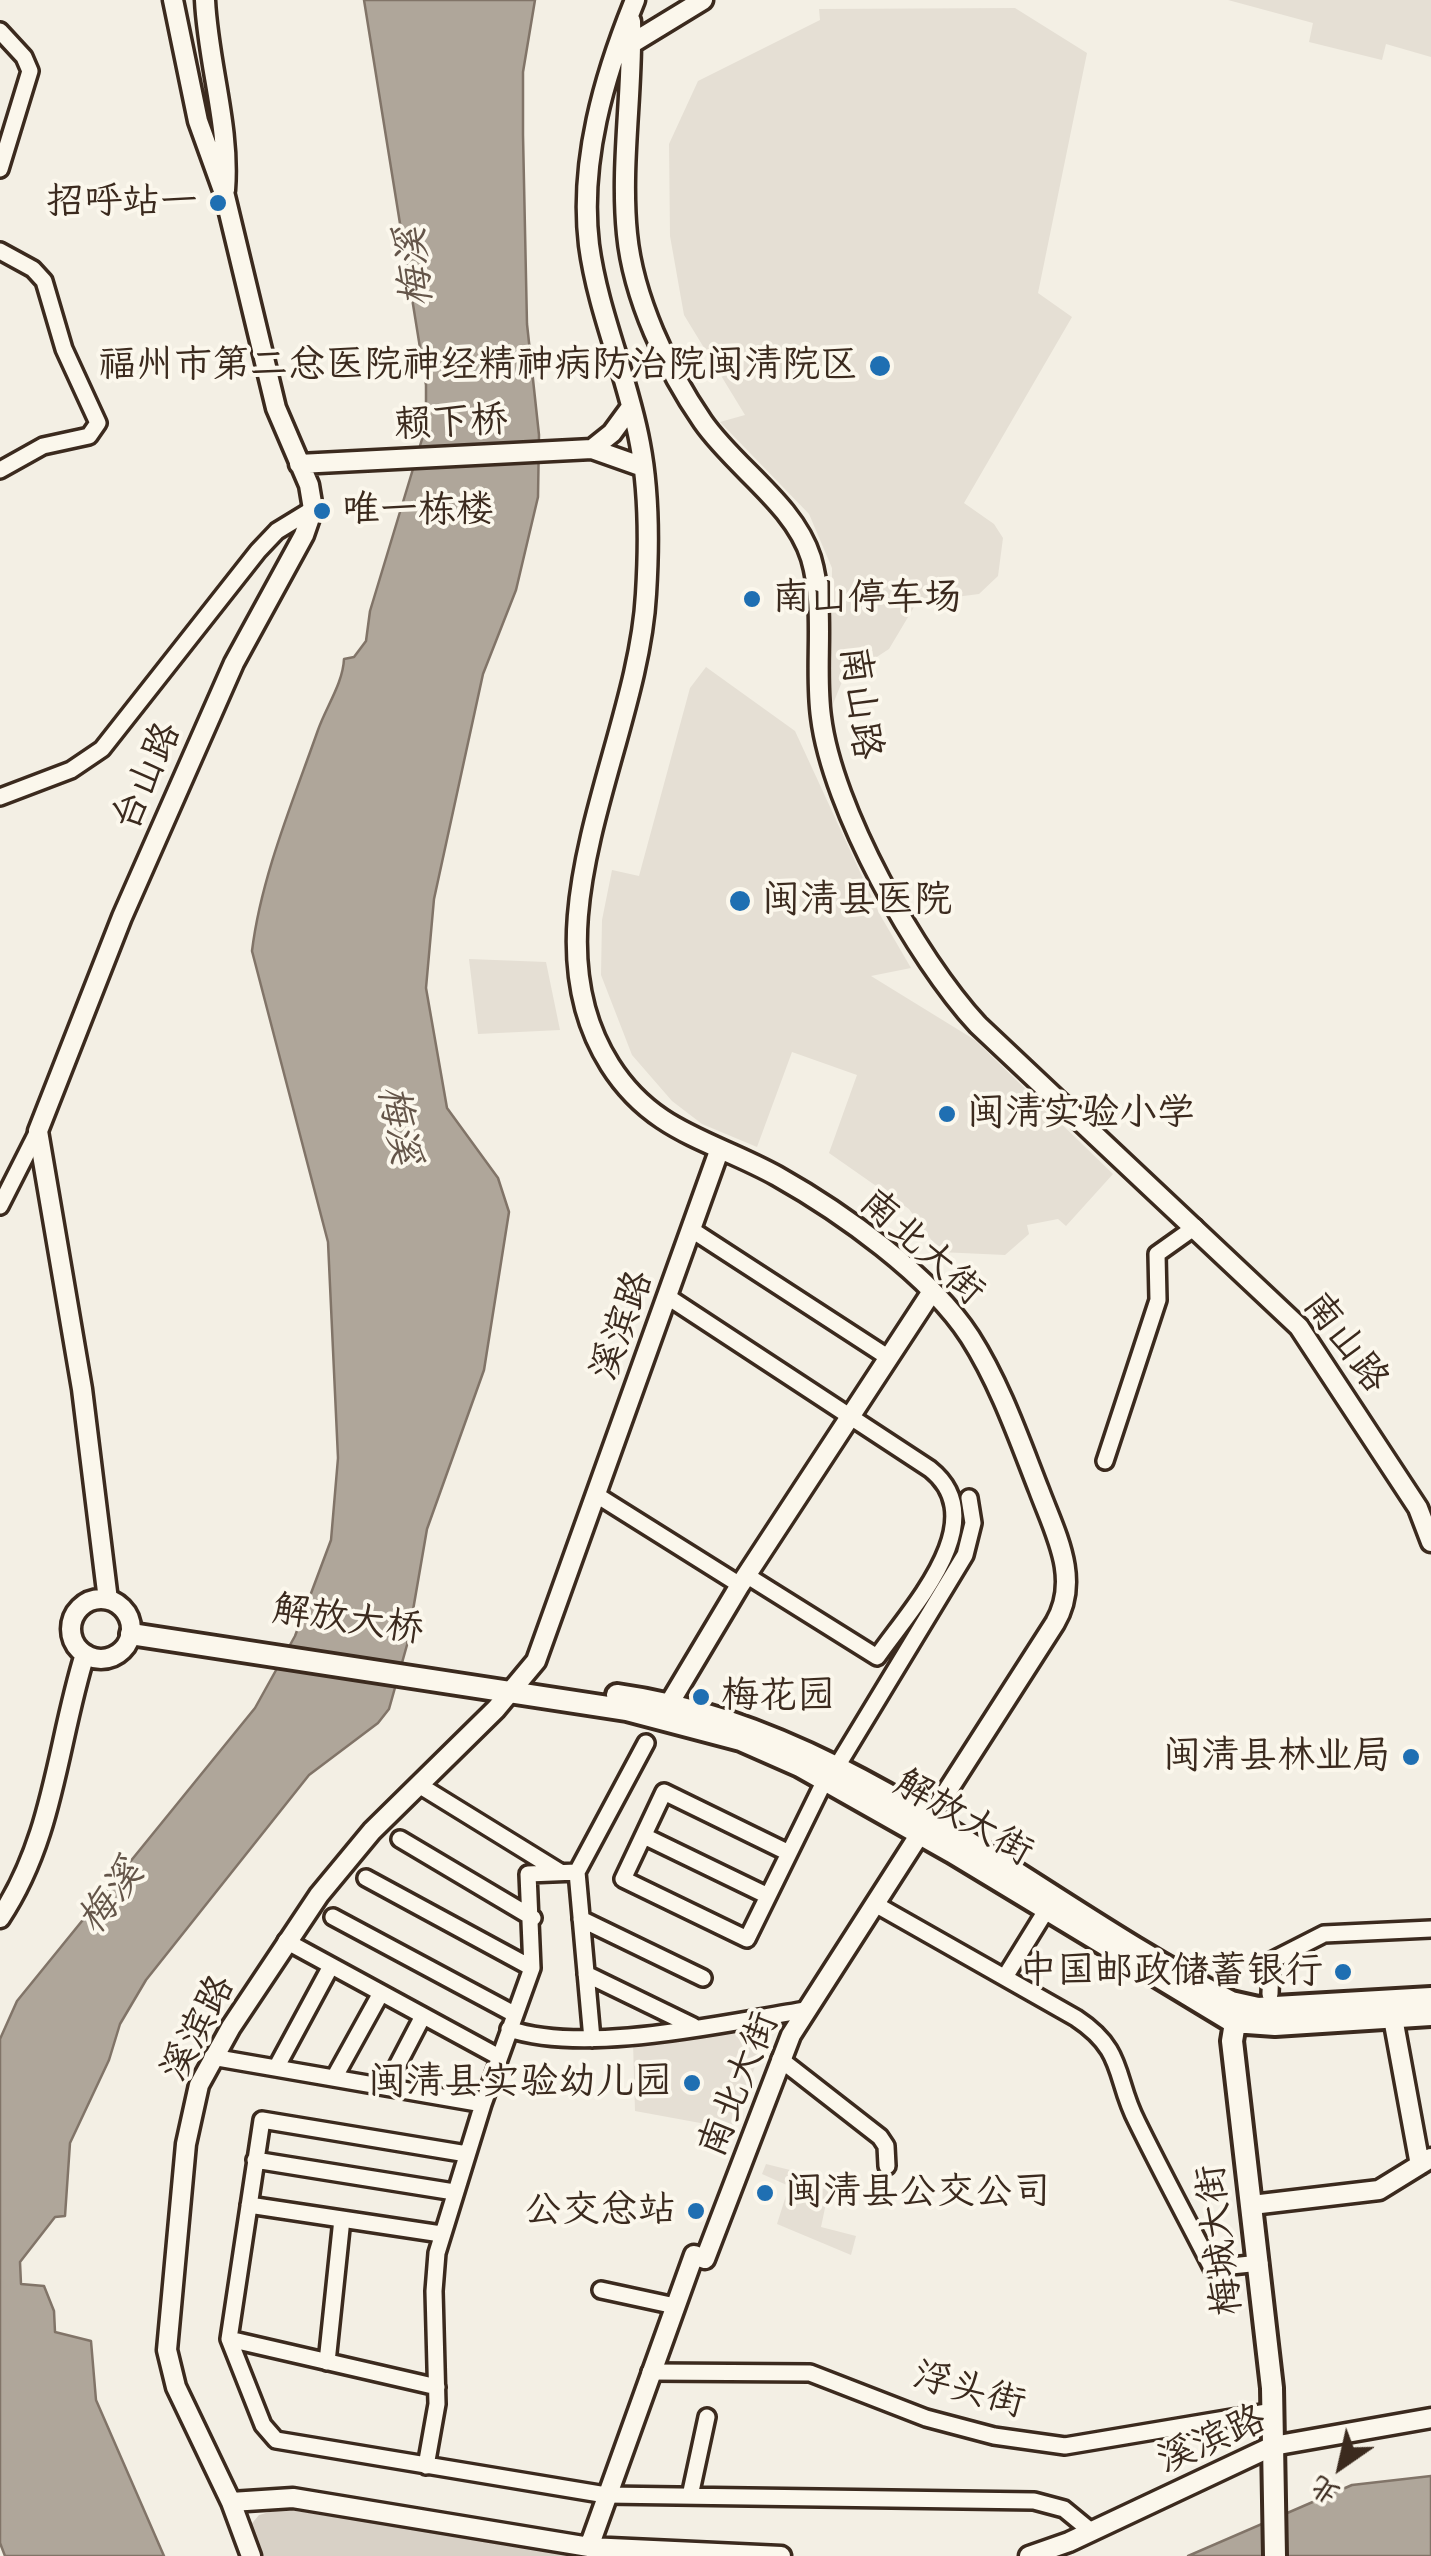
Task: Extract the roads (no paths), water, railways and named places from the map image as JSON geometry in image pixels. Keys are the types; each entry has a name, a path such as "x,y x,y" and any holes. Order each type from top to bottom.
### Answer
{"main road":[{"name":"解放大桥","path":"131,1628 446,1676"},
{"name":"解放大街","path":"446,1676 669,1704 746,1726 1254,2026 1431,2015"},
{"name":"解放大街","path":"516,1687 712,1731 830,1774"},
{"name":"解放大街","path":"924,1828 1047,1909 1237,2014"},
{"path":"1237,2014 1431,1998"},
{"name":"梅城大街","path":"1237,2014 1273,2411 1275,2556"}],"street":[{"path":"0,797 71,770 102,749 258,551 278,531 313,509 313,496 276,408 225,196 198,121 173,0"},
{"path":"205,0 206,45 226,140 225,196"},
{"path":"624,48 703,0"},
{"name":"南山路","path":"633,5 624,48 626,220 636,283 694,408 712,435 795,527 811,559 822,723 832,770 852,819 921,952 962,1007 1313,1344 1418,1508 1431,1542"},
{"path":"0,32 24,57 30,72 0,169"},
{"name":"南北大街","path":"589,2546 694,2255 705,2259 780,2059 806,2010 1063,1610 1068,1582 1060,1546 992,1378 968,1333 931,1292 826,1206 766,1171 666,1123 624,1084 596,1041 575,976 574,941 580,894 644,620 643,467 631,407 596,281 588,230 599,102 624,48"},
{"path":"0,251 32,269 44,282 64,348 98,423 89,436 43,446 0,470"},
{"path":"584,449 612,433 631,407"},
{"path":"584,449 643,467"},
{"name":"赖下桥","path":"299,464 584,449"},
{"name":"台山路","path":"38,1130 129,902 234,663 304,536 313,509"},
{"path":"0,1206 38,1130"},
{"path":"38,1130 82,1389 108,1600"},
{"name":"溪滨路","path":"251,2556 232,2502 176,2387 168,2350 186,2144 199,2085 212,2057 286,1941 372,1831 516,1687 536,1661 720,1152"},
{"path":"1106,1461 1158,1300 1157,1254 1195,1227"},
{"path":"692,1230 889,1358"},
{"path":"669,1704 743,1580 931,1292"},
{"path":"595,1494 878,1657 942,1560 954,1524 946,1486 930,1469 668,1297"},
{"path":"789,1853 664,1792 623,1879 747,1939 830,1774 965,1556 973,1524 968,1498"},
{"path":"108,1600 121,1606 131,1628 114,1656 104,1659 84,1654 73,1638 73,1618 85,1604 108,1600"},
{"path":"0,1918 29,1869 44,1828 84,1654"},
{"path":"592,2039 577,1872 646,1743"},
{"path":"418,1784 560,1872"},
{"path":"644,1836 768,1896"},
{"path":"400,1839 533,1918"},
{"path":"426,2466 438,2387 434,2291 441,2234 532,1968 533,1918 528,1874 577,1872"},
{"path":"366,1878 532,1968"},
{"path":"875,1904 1005,1977 1101,2037 1123,2074 1131,2111 1212,2268 1260,2263"},
{"path":"1005,1977 1047,1909"},
{"path":"333,1917 542,2038 592,2039 806,2010"},
{"path":"581,1919 703,1978"},
{"path":"1270,1994 1270,1961 1312,1938 1431,1928"},
{"path":"286,1941 499,2057"},
{"path":"276,2068 331,1966"},
{"path":"586,1974 693,2026"},
{"path":"334,2078 381,1993"},
{"path":"386,2087 423,2016"},
{"path":"1252,2205 1379,2190 1426,2161 1393,2018"},
{"path":"212,2057 483,2104"},
{"path":"780,2059 880,2137 886,2146 887,2166"},
{"path":"467,2154 262,2120 229,2340 264,2426 276,2440 606,2495 1034,2501 1064,2509 1092,2532"},
{"path":"256,2160 454,2192"},
{"path":"248,2205 441,2234"},
{"path":"328,2362 342,2219"},
{"path":"601,2290 675,2306"},
{"path":"229,2340 438,2387"},
{"name":"浮头街","path":"650,2372 810,2373 926,2418 994,2436 1065,2446 1273,2411"},
{"path":"690,2496 707,2417"},
{"name":"溪滨路","path":"1028,2556 1070,2542 1272,2446 1431,2418"},
{"path":"232,2502 293,2498 589,2546 782,2556"},
{"path":"1046,2556 1070,2542"}],"water":[{"name":"梅溪","path":"364,0 535,0 523,72 523,135 527,324 539,435 538,497 516,590 483,674 434,899 426,988 447,1108 498,1178 509,1212 484,1370 427,1529 407,1645 389,1709 378,1723 309,1775 146,1980 120,2024 109,2060 70,2143 65,2216 55,2217 20,2262 21,2284 44,2286 54,2311 55,2332 91,2341 96,2400 164,2556 5,2556 0,2543 0,2039 17,2001 255,1708 295,1636 331,1540 338,1458 328,1242 252,951 279,839 344,659 354,657 366,641 370,611 426,426 426,385"},
{"path":"1431,2476 1431,2556 1188,2556 1352,2485"}],"place":[{"name":"招呼站一","path":"218,203"},
{"name":"福州市第二总医院神经精神病防治院闽清院区","path":"880,366"},
{"name":"唯一栋楼","path":"322,511"},
{"name":"南山停车场","path":"752,599"},
{"name":"闽清县医院","path":"740,901"},
{"name":"闽清实验小学","path":"947,1114"},
{"name":"梅花园","path":"701,1697"},
{"name":"闽清县林业局","path":"1411,1757"},
{"name":"中国邮政储蓄银行","path":"1343,1972"},
{"name":"闽清县实验幼儿园","path":"692,2083"},
{"name":"闽清县公交公司","path":"765,2193"},
{"name":"公交总站","path":"696,2211"}]}
